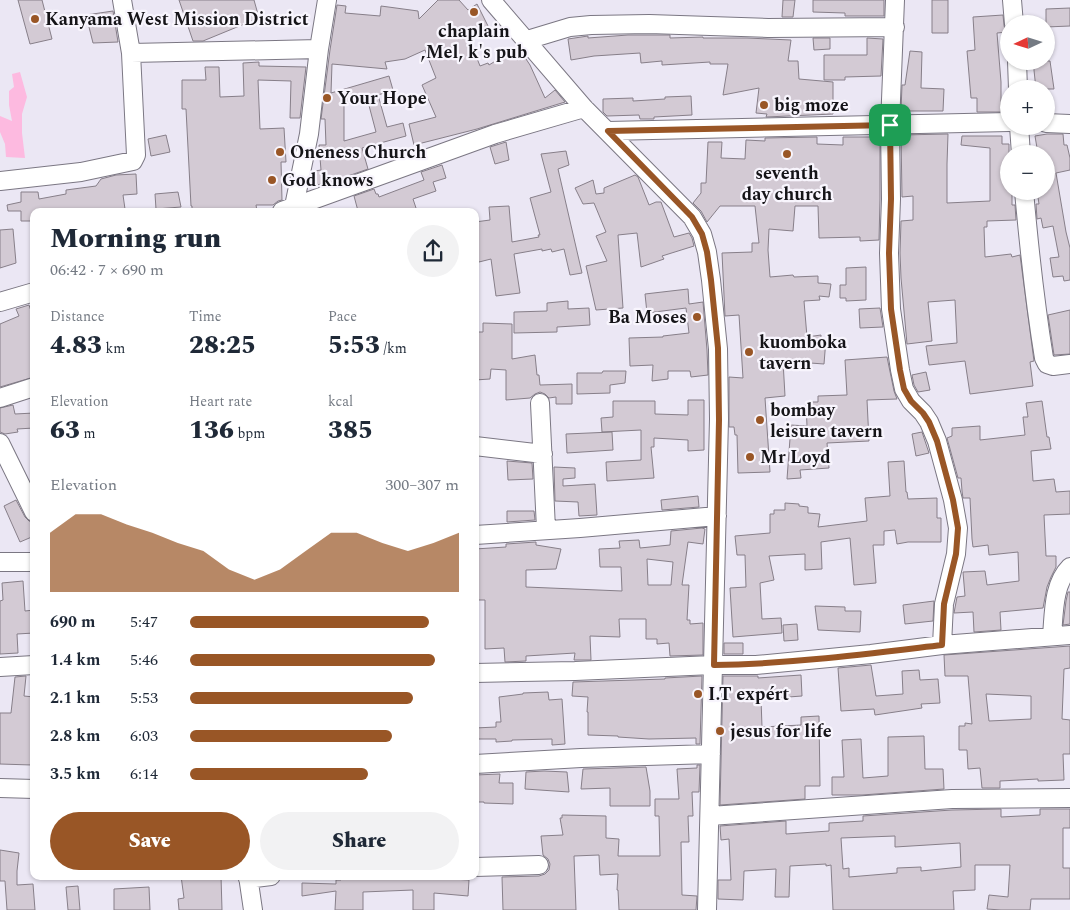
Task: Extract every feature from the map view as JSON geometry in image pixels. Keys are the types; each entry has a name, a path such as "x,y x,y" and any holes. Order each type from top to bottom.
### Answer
{"street":[{"path":"0,181 81,172 133,162 136,155 131,53 122,0"},
{"path":"290,208 309,134 327,0"},
{"path":"491,0 584,108 692,217 702,234 707,252 718,348 719,420 707,910"},
{"path":"895,0 890,125 891,199 889,253 891,309 904,389 911,401 929,422 937,441 953,500 958,528 956,554 944,604 942,645"},
{"path":"1012,0 1013,15"},
{"path":"527,40 570,27 591,25 696,25 768,28 894,27"},
{"path":"131,53 319,49"},
{"path":"295,208 495,134 584,108"},
{"path":"608,131 1000,122"},
{"path":"1055,123 1070,124"},
{"path":"1025,200 1044,358 1047,364 1052,366 1070,364"},
{"path":"0,302 30,293"},
{"path":"0,398 30,388"},
{"path":"540,402 546,529"},
{"path":"0,443 30,504"},
{"path":"479,446 543,454"},
{"path":"479,534 580,528 717,516"},
{"path":"0,562 30,562"},
{"path":"1052,636 1058,586 1065,572 1070,567"},
{"path":"479,673 794,662 942,645 1070,635"},
{"path":"0,668 30,665"},
{"path":"479,764 711,754"},
{"path":"0,788 30,789"},
{"path":"710,816 952,799 1070,798"},
{"path":"479,867 539,865"},
{"path":"248,880 253,910"}],"shaded area":[{"path":"20,72 27,97 22,114 25,158 6,157 5,144 0,132 0,116 12,121 9,91 14,87 12,74"}],"building":[{"name":"Kanyama West Mission District","path":"18,0 42,0 52,39 30,44"},
{"path":"179,0 254,0 259,18 203,41 193,41"},
{"path":"438,0 459,0 468,10 477,4 489,28 469,38 480,66 488,63 489,65 518,47 530,65 545,98 555,90 565,102 477,129 414,145 409,124 436,117 422,85 436,78 425,50 405,59 385,62 387,69 332,64 331,93 389,76 393,90 378,95 387,127 403,123 406,136 362,148 368,169 328,183 316,185 315,171 321,170 319,145 326,145 325,119 321,119 337,5 346,6 345,13 380,16 381,6 418,11 419,19","holes":["367,98 376,132 344,141 344,105"]},
{"path":"783,0 795,0 793,17 782,17"},
{"path":"813,0 884,0 884,16 845,16 845,13 813,12"},
{"path":"932,0 948,0 948,33 932,33"},
{"path":"1070,8 1070,26 1055,27 1055,15 1046,15 1046,9"},
{"path":"113,11 118,42 93,43 86,15"},
{"path":"1000,15 1000,33 997,33 1001,80 1000,112 977,112 977,98 971,98 967,51 975,50 973,17"},
{"path":"628,35 670,35 670,38 703,37 791,40 788,61 798,61 799,79 833,82 833,114 766,117 767,114 756,113 759,88 723,95 728,64 710,64 710,62 662,65 662,61 641,63 640,53 594,56 571,60 568,39 588,36 588,38"},
{"path":"813,38 830,38 830,49 814,50"},
{"path":"867,38 883,39 881,76 845,77 845,80 824,80 824,55 867,55"},
{"path":"910,51 922,52 921,88 944,89 943,111 901,111 902,85 905,85"},
{"path":"259,62 259,66 306,67 300,118 290,118 291,81 258,80 260,129 284,128 286,162 281,162 282,200 273,205 256,205 256,208 192,208 186,109 182,109 182,80 206,80 205,67 219,67 220,97 244,96 243,63"},
{"path":"1034,70 1051,70 1053,80 1035,80"},
{"path":"691,96 692,115 640,119 639,115 607,116 603,112 603,99 633,98 633,101"},
{"path":"948,134 947,203 990,201 990,148 961,145 962,136 1002,136 1002,144 1009,144 1000,145 1000,200 1012,200 1012,205 1015,205 1016,220 987,221 987,227 984,227 985,257 1011,254 1012,257 1020,255 1034,361 1030,362 1033,386 970,394 965,361 929,365 926,346 957,343 955,300 928,302 932,341 907,344 901,278 901,221 913,220 913,196 902,197 901,135"},
{"path":"1063,134 1064,145 1067,145 1070,170 1056,173 1070,248 1070,280 1064,281 1063,276 1053,277 1050,258 1059,257 1053,226 1043,228 1041,218 1037,219 1036,204 1039,204 1038,200 1055,200 1055,145 1036,145 1035,136"},
{"path":"166,135 170,152 151,156 148,139"},
{"path":"817,137 817,144 843,145 843,137 880,137 879,240 860,241 860,237 819,238 818,206 795,206 793,231 769,229 770,277 793,275 794,277 818,276 818,283 831,284 829,297 819,296 820,300 804,301 807,337 821,335 821,339 826,339 824,364 783,361 785,396 765,398 770,472 738,473 737,435 735,435 734,427 729,427 729,377 743,378 739,315 725,316 722,253 752,252 752,243 759,243 755,206 720,206 707,222 701,211 693,203 701,193 701,183 706,183 708,142 722,142 721,158 745,159 746,140 765,141 765,138"},
{"path":"506,142 509,160 495,164 490,147"},
{"path":"566,151 569,165 558,169 582,273 570,275 564,249 552,252 551,249 542,251 542,249 514,254 520,293 496,296 491,259 479,262 479,221 490,220 489,207 509,206 512,242 539,237 530,198 551,192 541,154"},
{"path":"442,165 446,178 433,182 436,191 413,199 416,208 357,208 354,196 374,189 379,197 424,180 421,172"},
{"path":"136,174 137,194 123,195 125,208 30,208 30,221 21,221 21,211 8,211 7,205 21,202 21,192 38,192 39,199 66,194 66,190 96,186 101,179 116,175"},
{"path":"635,175 638,177 649,205 661,202 674,237 689,233 694,246 662,256 664,259 641,267 637,233 618,235 623,308 596,310 586,266 607,261 596,236 606,232 594,203 583,204 575,188 593,180 596,194 604,193 604,188"},
{"path":"178,192 181,207 156,208 155,194"},
{"path":"13,229 16,263 0,268 0,230"},
{"path":"866,267 866,300 846,301 846,298 840,298 840,285 846,285 846,268"},
{"path":"688,289 689,304 703,302 708,375 691,377 690,371 668,371 668,379 652,381 653,365 630,366 629,338 663,337 689,333 686,308 647,313 645,294"},
{"path":"568,301 568,309 589,308 590,325 557,327 557,332 514,333 514,312 547,311 547,303"},
{"path":"29,305 30,308 30,378 0,387 0,324 19,316 16,309"},
{"path":"880,308 883,327 860,328 859,309"},
{"path":"1070,310 1070,354 1054,355 1048,315"},
{"path":"483,323 512,324 512,359 535,355 540,385 572,384 572,404 556,404 556,397 549,398 540,392 530,398 506,400 506,370 491,369 490,379 479,380 479,332 483,332"},
{"path":"887,357 897,399 867,400 869,441 827,443 829,468 800,470 801,478 787,479 791,425 807,426 806,402 818,402 818,396 847,395 845,360"},
{"path":"603,371 626,371 625,383 610,385 610,393 577,394 577,373 602,373"},
{"path":"926,372 930,390 918,392 912,375"},
{"path":"688,400 704,400 704,450 688,451 688,440 654,438 654,447 651,447 654,478 607,481 606,462 641,460 641,430 602,432 601,418 613,417 613,401 655,401 655,414 688,415"},
{"path":"1042,401 1047,437 1049,437 1051,449 1031,451 1033,481 1054,479 1056,492 1070,491 1070,514 1044,515 1046,556 1056,556 1056,567 1047,587 1043,608 1000,612 1001,630 974,632 973,612 954,613 957,597 965,596 963,572 985,571 987,585 1019,581 1018,552 989,555 988,545 973,547 970,498 963,498 961,478 958,478 947,438 952,436 952,428 980,426 980,440 1025,435 1023,417 1028,417 1026,403"},
{"path":"13,405 15,414 30,413 30,428 17,429 18,432 5,434 0,432 0,408"},
{"path":"612,432 613,450 567,453 566,434"},
{"path":"922,432 929,453 916,456 912,434"},
{"path":"507,461 532,463 533,479 508,480"},
{"path":"904,461 908,499 937,498 937,518 941,518 941,542 897,544 895,530 884,531 884,545 873,545 876,583 854,585 850,538 821,542 822,569 805,570 805,554 769,556 774,580 760,583 762,619 781,618 782,633 733,637 730,588 746,587 745,555 737,555 735,536 770,533 770,514 774,514 774,510 785,510 785,503 799,504 799,506 808,507 808,513 820,514 818,527 867,521 865,498 890,496 888,462"},
{"path":"554,467 575,468 575,478 563,479 563,486 595,484 597,515 579,516 578,502 555,501"},
{"path":"698,496 699,507 662,510 661,500"},
{"path":"16,500 25,517 30,521 30,538 20,542 4,506"},
{"path":"507,511 534,511 535,520 507,522"},
{"path":"705,529 703,544 688,542 682,585 689,585 687,620 690,620 690,624 703,623 703,655 670,656 669,643 657,644 657,639 646,639 646,619 619,619 620,637 590,636 591,660 574,660 575,653 526,656 526,661 505,662 504,648 485,649 485,600 479,600 479,549 506,547 506,544 536,542 536,545 561,549 556,569 526,570 526,587 622,591 621,567 600,567 599,549 620,548 619,541 639,540 640,548 670,545 671,531","holes":["647,559 673,562 671,585 648,585"]},
{"path":"23,581 25,611 30,610 30,633 17,634 18,653 0,654 2,583"},
{"path":"1068,592 1070,592 1070,624 1063,625 1066,601"},
{"path":"934,601 933,621 905,624 903,605"},
{"path":"815,606 845,607 845,611 861,611 860,632 818,630"},
{"path":"797,624 798,640 784,641 783,625"},
{"path":"724,643 743,643 743,654 724,654"},
{"path":"1070,646 1070,668 1064,669 1062,719 1070,720 1070,754 1063,754 1064,780 1000,781 1000,788 982,788 980,768 968,769 967,750 959,750 959,726 965,726 965,723 972,724 968,676 945,676 944,655","holes":["986,694 1031,696 1031,719 989,721"]},
{"path":"871,665 876,696 903,694 902,671 919,670 920,680 938,679 940,703 921,704 922,708 875,715 874,709 841,711 838,668"},
{"path":"801,675 802,696 761,699 762,727 801,725 801,717 819,716 820,786 805,786 805,799 720,805 723,676 758,676 758,678"},
{"path":"26,676 24,696 30,697 30,765 0,764 0,713 11,713 15,677"},
{"path":"702,676 700,744 696,744 696,738 649,739 588,735 588,697 572,696 573,682"},
{"path":"548,692 549,700 562,699 565,744 552,745 552,739 496,742 496,739 479,739 479,728 496,727 496,722 501,722 499,697 523,693"},
{"path":"924,736 925,769 943,769 944,789 862,795 832,795 832,777 844,777 842,740 861,739 863,778 888,776 888,737"},
{"path":"697,765 700,765 699,792 692,792 693,816 688,816 689,842 681,842 682,895 697,896 696,910 619,910 618,874 600,875 599,855 574,856 576,910 503,910 502,877 539,876 549,870 550,864 548,859 543,855 541,836 563,835 560,818 562,818 562,815 606,816 606,838 619,839 618,856 660,856 659,816 655,816 655,799 679,799 677,769 697,768"},
{"path":"646,767 650,791 650,806 610,806 610,788 581,789 583,769"},
{"path":"526,772 567,772 569,792 525,789"},
{"path":"500,774 499,783 513,783 513,804 479,802 479,775"},
{"path":"1001,809 1001,817 1040,815 1040,809 1070,809 1070,828 1063,828 1063,868 1070,868 1070,899 1031,899 1030,910 987,909 989,895 1008,897 1010,865 975,865 975,890 953,891 954,910 833,910 831,865 826,866 826,864 790,866 789,897 775,897 776,869 744,871 743,900 718,899 718,880 731,880 729,839 721,840 720,826 786,821 786,834 829,831 829,823 863,821 863,816","holes":["895,836 895,847 960,843 961,867 921,871 921,867 897,868 897,873 849,877 849,868 843,869 841,838"]},
{"path":"0,850 19,853 17,885 33,884 35,910 7,910 5,881 0,881"},
{"path":"182,880 221,880 222,910 179,910 178,899 184,898"},
{"path":"336,880 469,880 468,896 434,893 434,910 413,910 413,890 363,892 363,910 335,910 336,891 302,896 302,883 336,884"},
{"path":"78,886 80,910 68,910 66,887"},
{"path":"149,887 150,910 114,910 114,889"}],"place":[{"name":"chaplain ,Mel, k's pub","path":"474,12"},
{"name":"Kanyama West Mission District","path":"35,19"},
{"name":"Your Hope","path":"327,98"},
{"name":"big moze","path":"764,105"},
{"name":"Oneness Church","path":"280,152"},
{"name":"seventh day church","path":"787,154"},
{"name":"God knows","path":"272,180"},
{"name":"Ba Moses","path":"697,317"},
{"name":"kuomboka tavern","path":"749,352"},
{"name":"bombay leisure tavern","path":"760,420"},
{"name":"Mr Loyd","path":"750,457"},
{"name":"I.T expért","path":"698,694"},
{"name":"jesus for life","path":"720,731"}],"route":[{"path":"890,125 891,199 889,253 891,309 900,370 904,389 911,401 929,422 937,441 953,500 958,528 956,554 944,604 942,645 794,662 714,665 719,420 718,348 707,252 702,234 692,217 608,131 890,125"}]}
